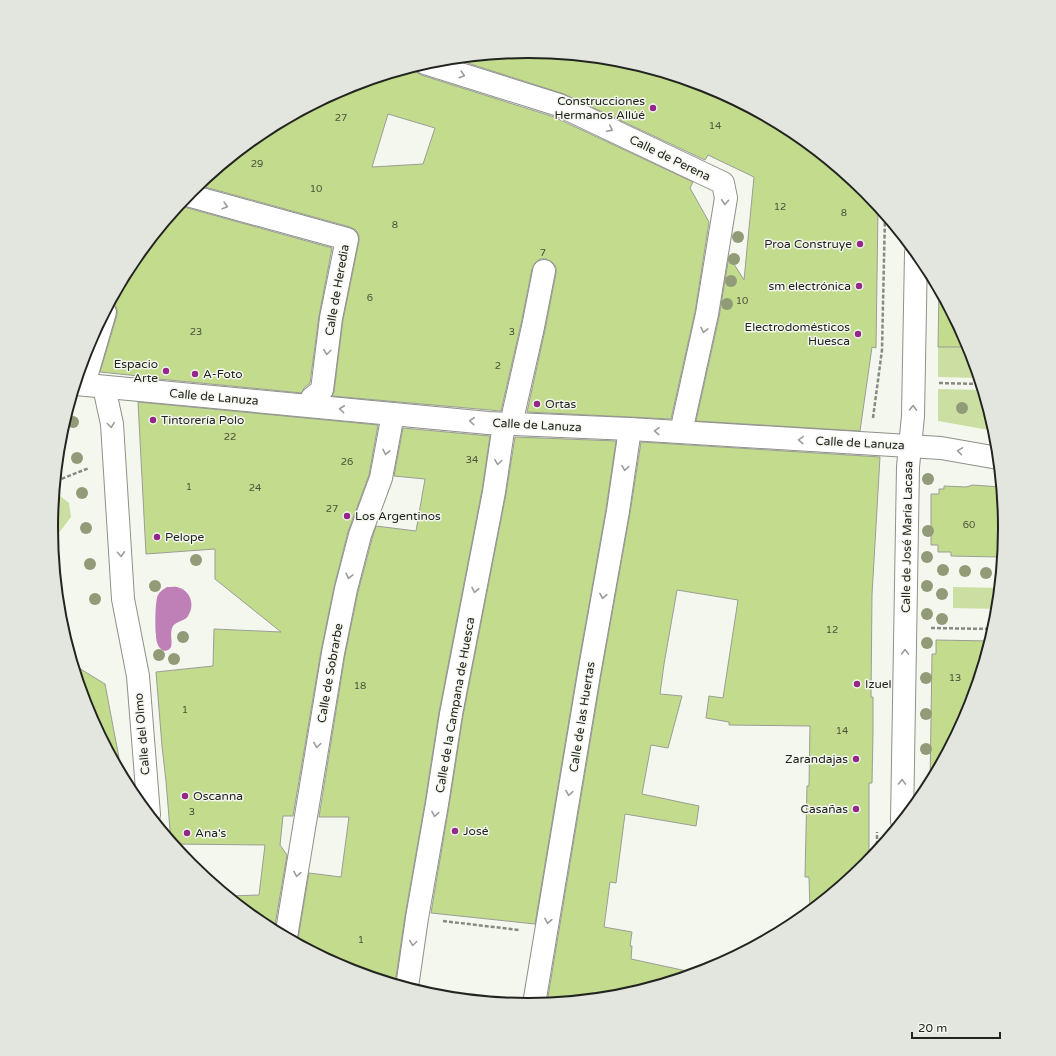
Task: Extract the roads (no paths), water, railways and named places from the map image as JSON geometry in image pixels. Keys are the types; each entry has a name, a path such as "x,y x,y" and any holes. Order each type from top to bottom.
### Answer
{"street":[{"name":"Calle de Perena","path":"437,67 559,105 723,184 726,198 707,314 681,432"},
{"name":"Calle de Heredia","path":"195,197 347,240 331,318 322,390 312,398 311,406"},
{"name":"Calle de José María Lacasa","path":"902,812 908,467 913,416 916,263"},
{"name":"Calle de la Campana de Huesca","path":"408,982 416,918 437,804 451,714 507,424 533,328 544,271"},
{"path":"88,385 100,335"},
{"name":"Calle de Lanuza","path":"88,385 507,424 630,429 941,448 992,457"},
{"name":"Calle del Olmo","path":"88,385 112,424 123,599 138,676 149,806"},
{"name":"Calle de Sobrarbe","path":"287,931 334,646 346,589 360,535 381,478 393,414"},
{"name":"Calle de las Huertas","path":"535,998 589,674 617,518 630,429"}],"place":[{"name":"Construcciones Hermanos Allúé","path":"653,108"},
{"name":"Proa Construye","path":"860,244"},
{"name":"sm electrónica","path":"859,286"},
{"name":"Electrodomésticos Huesca","path":"858,334"},
{"name":"Espacio Arte","path":"166,371"},
{"name":"A-Foto","path":"195,374"},
{"name":"Ortas","path":"537,404"},
{"name":"Tintorería Polo","path":"153,420"},
{"name":"Los Argentinos","path":"347,516"},
{"name":"Pelope","path":"157,537"},
{"name":"Izuel","path":"857,684"},
{"name":"Zarandajas","path":"856,759"},
{"name":"Oscanna","path":"185,796"},
{"name":"Casañas","path":"856,809"},
{"name":"José","path":"455,831"},
{"name":"Ana's","path":"187,833"}]}
